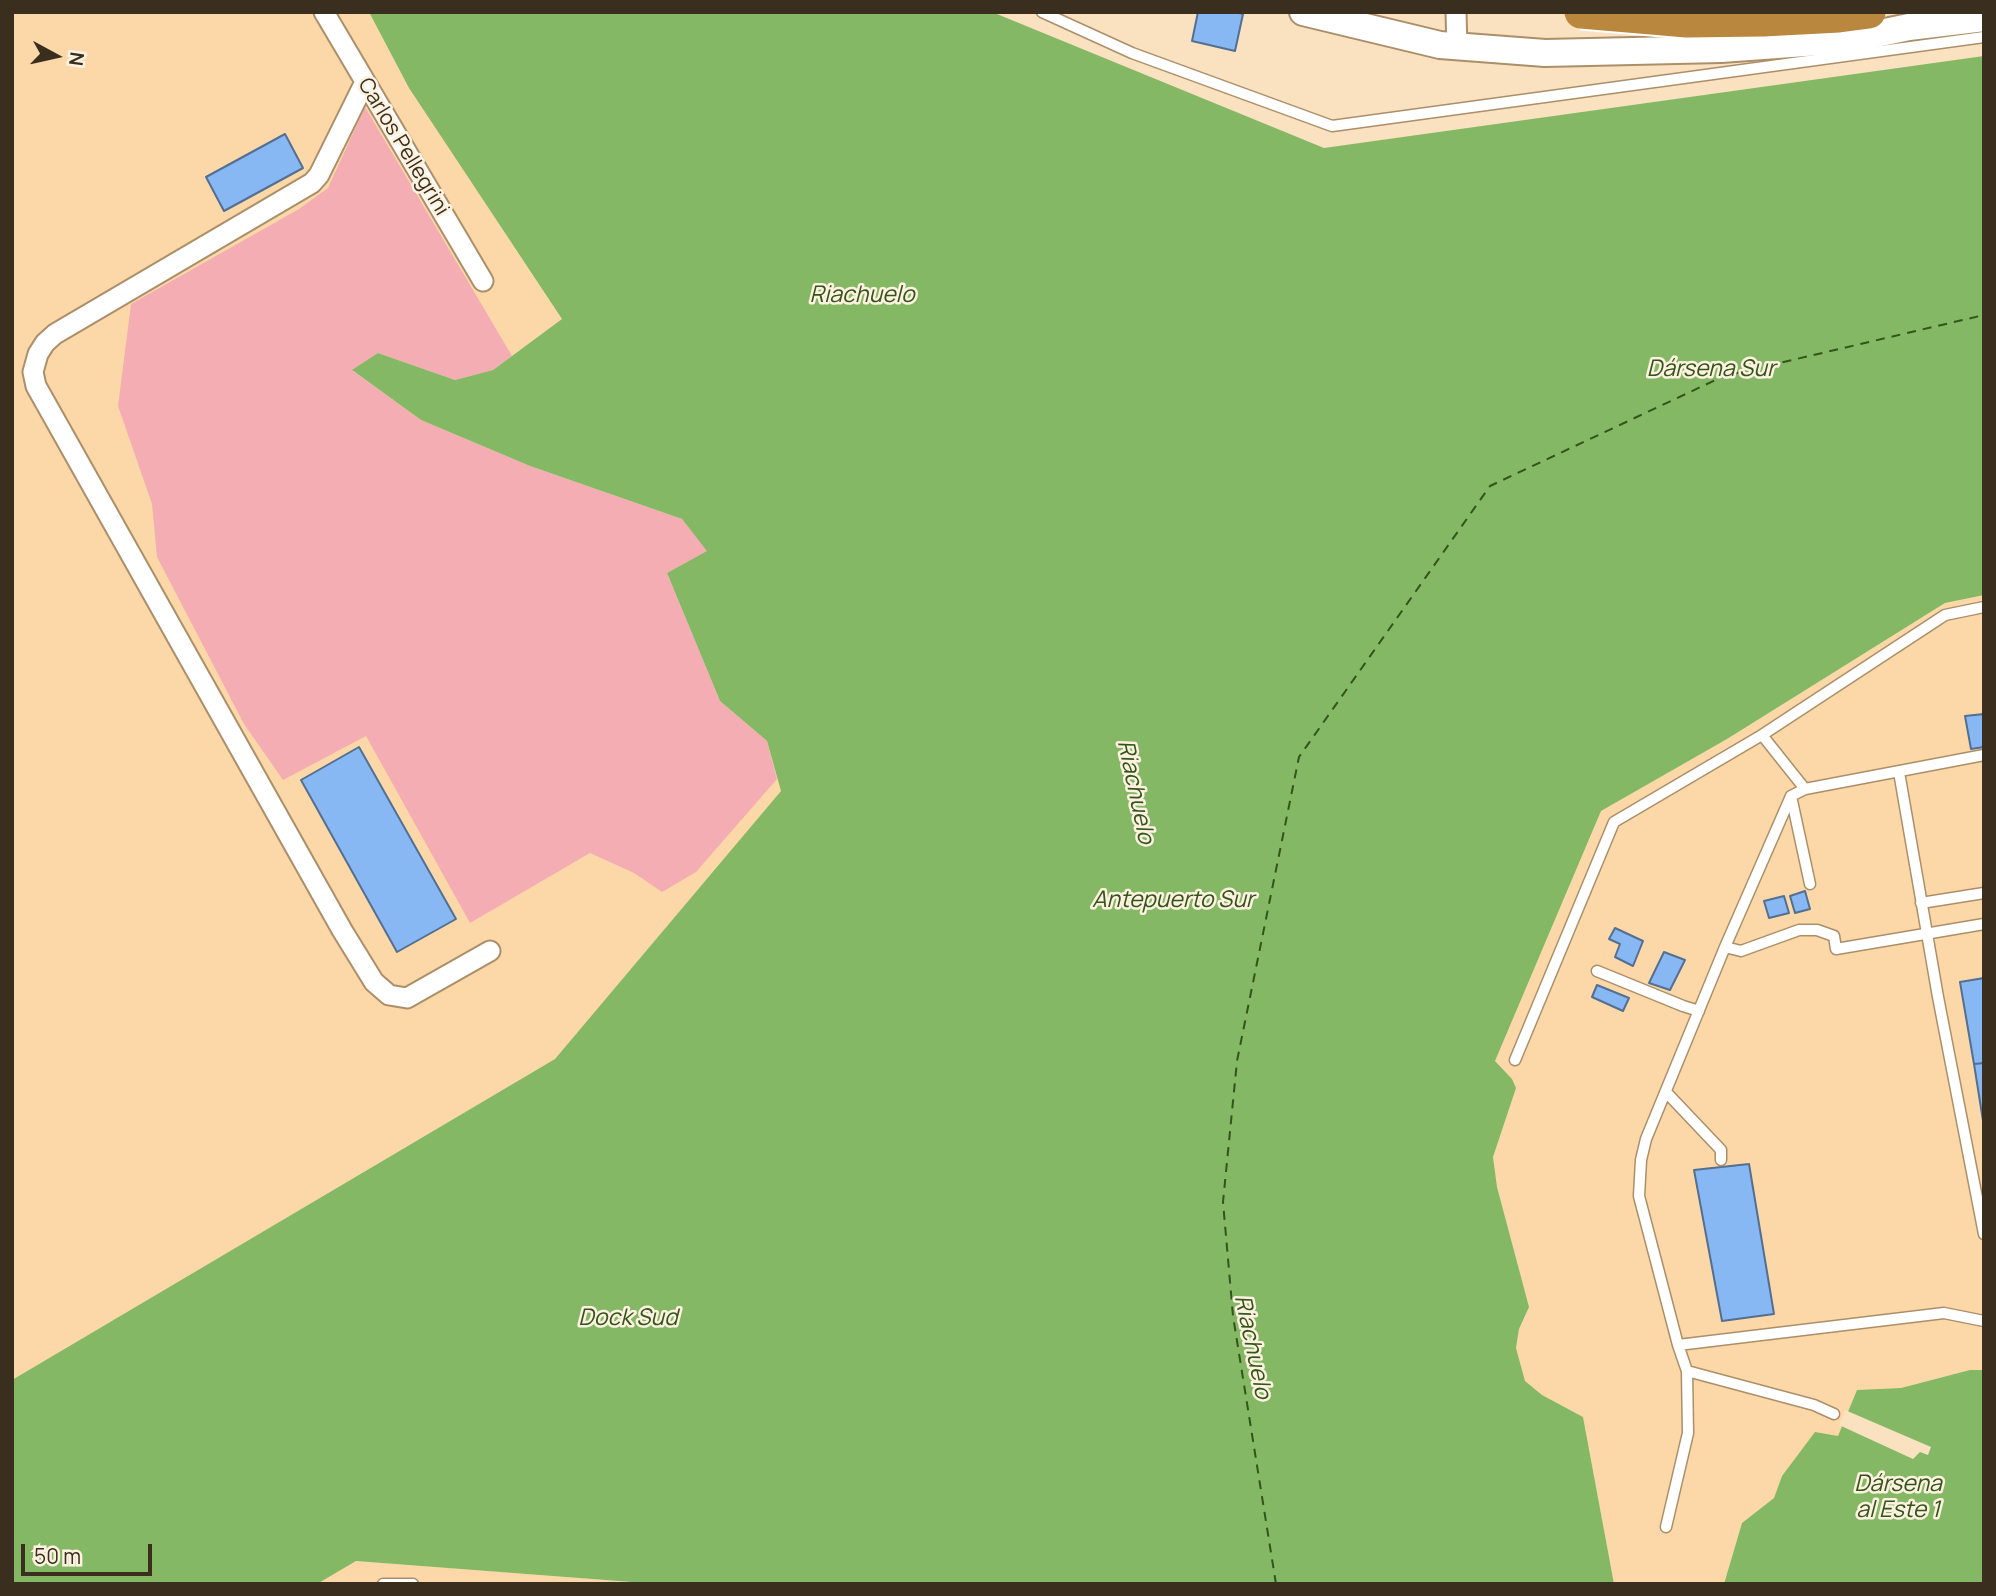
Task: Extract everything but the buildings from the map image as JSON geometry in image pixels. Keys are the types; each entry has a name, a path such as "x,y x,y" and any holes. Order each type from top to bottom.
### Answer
{"highway":[{"path":"1581,12 1687,20 1763,20 1869,12"}],"main road":[{"path":"1303,12 1457,47 1545,53 1710,50 1847,40 1909,27 1984,18"},
{"path":"1723,12 1770,15 1848,26 1909,27"}],"street":[{"name":"Carlos Pellegrini","path":"324,12 483,281"},
{"path":"1457,12 1457,47"},
{"path":"1770,15 1780,45"},
{"path":"365,82 319,175 312,183 55,334 38,354 33,372 36,386 342,930 374,982 389,995 407,998 491,951"}],"lane":[{"path":"1042,12 1132,53 1332,126 1984,37"},
{"path":"1515,1059 1614,821 1762,735 1945,615 1984,607"},
{"path":"1762,735 1805,789"},
{"path":"1666,1527 1688,1433 1687,1371 1639,1196 1641,1160 1646,1139 1665,1092 1791,796 1805,789 1984,755"},
{"path":"1899,772 1984,1234"},
{"path":"1791,796 1810,884"},
{"path":"1921,903 1984,893"},
{"path":"1725,947 1741,951 1799,930 1817,930 1834,936 1836,949 1984,924"},
{"path":"1597,971 1699,1010"},
{"path":"1665,1092 1721,1150 1721,1160"},
{"path":"1678,1345 1944,1313 1984,1321"},
{"path":"1687,1371 1814,1405 1834,1415"},
{"path":"383,1584 413,1584"}],"shaded area":[{"path":"12,12 369,12 409,88 562,319 493,370 455,380 378,353 353,371 421,420 530,466 720,701 767,741 781,791 555,1059 12,1380"},
{"path":"365,107 512,356 493,370 455,380 378,353 353,371 421,420 530,466 682,519 708,551 667,573 720,701 767,741 777,779 696,872 662,892 634,873 590,853 470,923 366,736 283,780 244,724 157,557 152,504 118,406 131,304 299,209 328,188"},
{"path":"1984,595 1984,1370 1970,1370 1901,1388 1857,1390 1838,1436 1782,1476 1774,1498 1742,1523 1724,1584 1614,1584 1583,1417 1542,1395 1525,1381 1516,1348 1519,1329 1529,1307 1497,1187 1493,1157 1516,1088 1495,1061 1601,811 1727,739 1945,603"},
{"path":"356,1561 658,1584 317,1584"}],"water":[{"path":"369,12 992,12 1324,148 1984,56 1984,595 1945,603 1727,739 1601,811 1495,1061 1512,1079 1516,1088 1493,1157 1497,1187 1529,1307 1519,1329 1516,1348 1525,1381 1542,1395 1583,1417 1614,1584 658,1584 356,1561 317,1584 12,1584 12,1380 555,1059 781,791 767,741 720,701 667,573 707,551 682,519 530,466 421,420 352,370 378,353 455,380 493,370 562,319 409,88"},
{"name":"Dársena al Este 1","path":"1970,1370 1984,1370 1984,1584 1724,1584 1742,1523 1774,1498 1782,1476 1815,1432 1838,1436 1857,1390 1901,1388"}],"pier":[{"path":"1845,1410 1931,1447 1928,1455 1920,1452 1913,1459 1839,1425"}],"ferry route":[{"path":"1276,1584 1233,1316 1223,1202 1237,1061 1299,757 1490,486 1724,376 1984,315"}],"water label":[{"name":"Riachuelo","path":"862,296"},
{"name":"Dársena Sur","path":"1711,370"},
{"name":"Riachuelo","path":"1135,792"},
{"name":"Antepuerto Sur","path":"1173,901"},
{"name":"Dock Sud","path":"628,1319"},
{"name":"Riachuelo","path":"1252,1347"}]}
